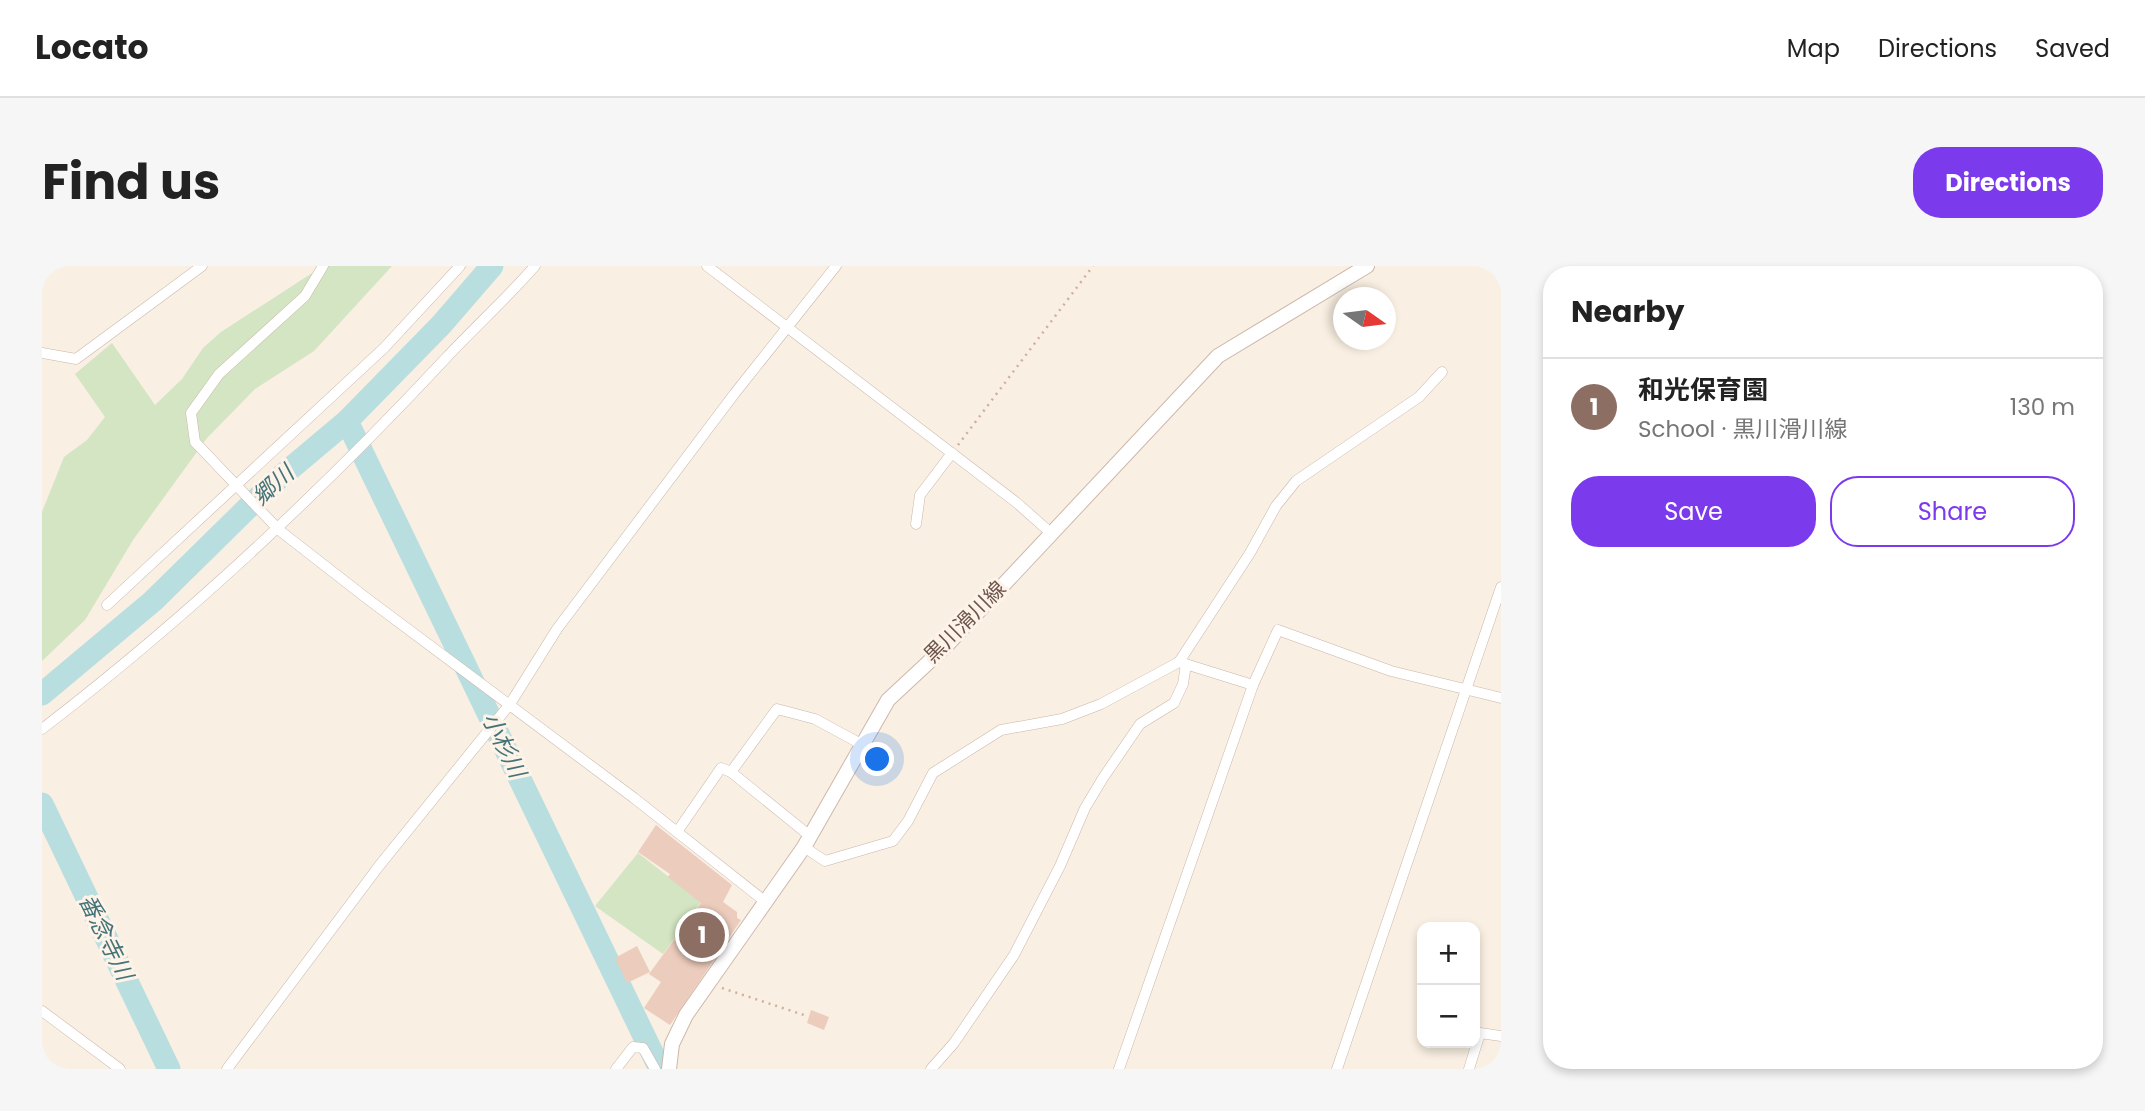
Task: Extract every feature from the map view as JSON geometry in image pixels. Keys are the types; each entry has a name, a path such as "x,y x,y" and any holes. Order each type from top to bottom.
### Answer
{"main road":[{"name":"黒川滑川線","path":"669,1069 672,1044 681,1025 807,842 888,700 947,645 1218,356 1367,266"}],"street":[{"path":"42,353 76,359 202,266"},
{"path":"323,266 305,296 219,374 191,413 195,442 279,530 767,902"},
{"path":"107,605 384,348 460,266"},
{"path":"42,729 162,632 279,530 393,416 535,266"},
{"path":"706,266 951,453 1052,534"},
{"path":"227,1069 379,866 510,704 557,629 734,393 836,266"},
{"path":"677,832 721,768 731,772 825,861 893,841 908,821 933,773 1001,730 1062,719 1101,704 1182,663 1276,506 1296,481 1419,397 1442,372"},
{"path":"916,524 919,495 951,453"},
{"path":"1337,1069 1501,587"},
{"path":"1119,1069 1253,685 1278,630 1391,671 1501,698"},
{"path":"1182,663 1253,685"},
{"path":"931,1069 954,1043 1014,955 1060,866 1085,808 1103,778 1140,724 1174,703 1183,684 1182,663"},
{"path":"731,772 778,709 815,719 861,744"},
{"path":"42,1011 120,1069"},
{"path":"1469,1069 1480,1034 1501,1037"},
{"path":"616,1069 633,1047 643,1048 655,1069"}],"path":[{"path":"951,453 1093,266"},
{"path":"709,984 804,1015"}],"green space":[{"path":"323,266 392,266 314,351 255,389 207,438 133,540 85,620 42,661 42,512 64,457 87,440 105,417 75,374 112,343 155,405 182,379 203,348 221,332"},
{"path":"638,853 701,902 663,954 595,906"}],"building":[{"path":"656,825 732,885 723,902 737,912 737,918 741,920 670,1025 644,1008 661,982 649,974 682,929 696,938 709,919 696,910 701,903 668,877 670,874 638,852"},
{"path":"637,946 650,972 627,983 615,958"},
{"path":"811,1010 829,1017 824,1030 807,1023"}],"waterway":[{"name":"郷川","path":"42,694 153,601 272,484 347,421 441,325 492,266"},
{"name":"小杉川","path":"347,421 660,1069"},
{"name":"番念寺川","path":"42,804 169,1069"}],"place":[{"name":"和光保育園","path":"702,935"}]}
